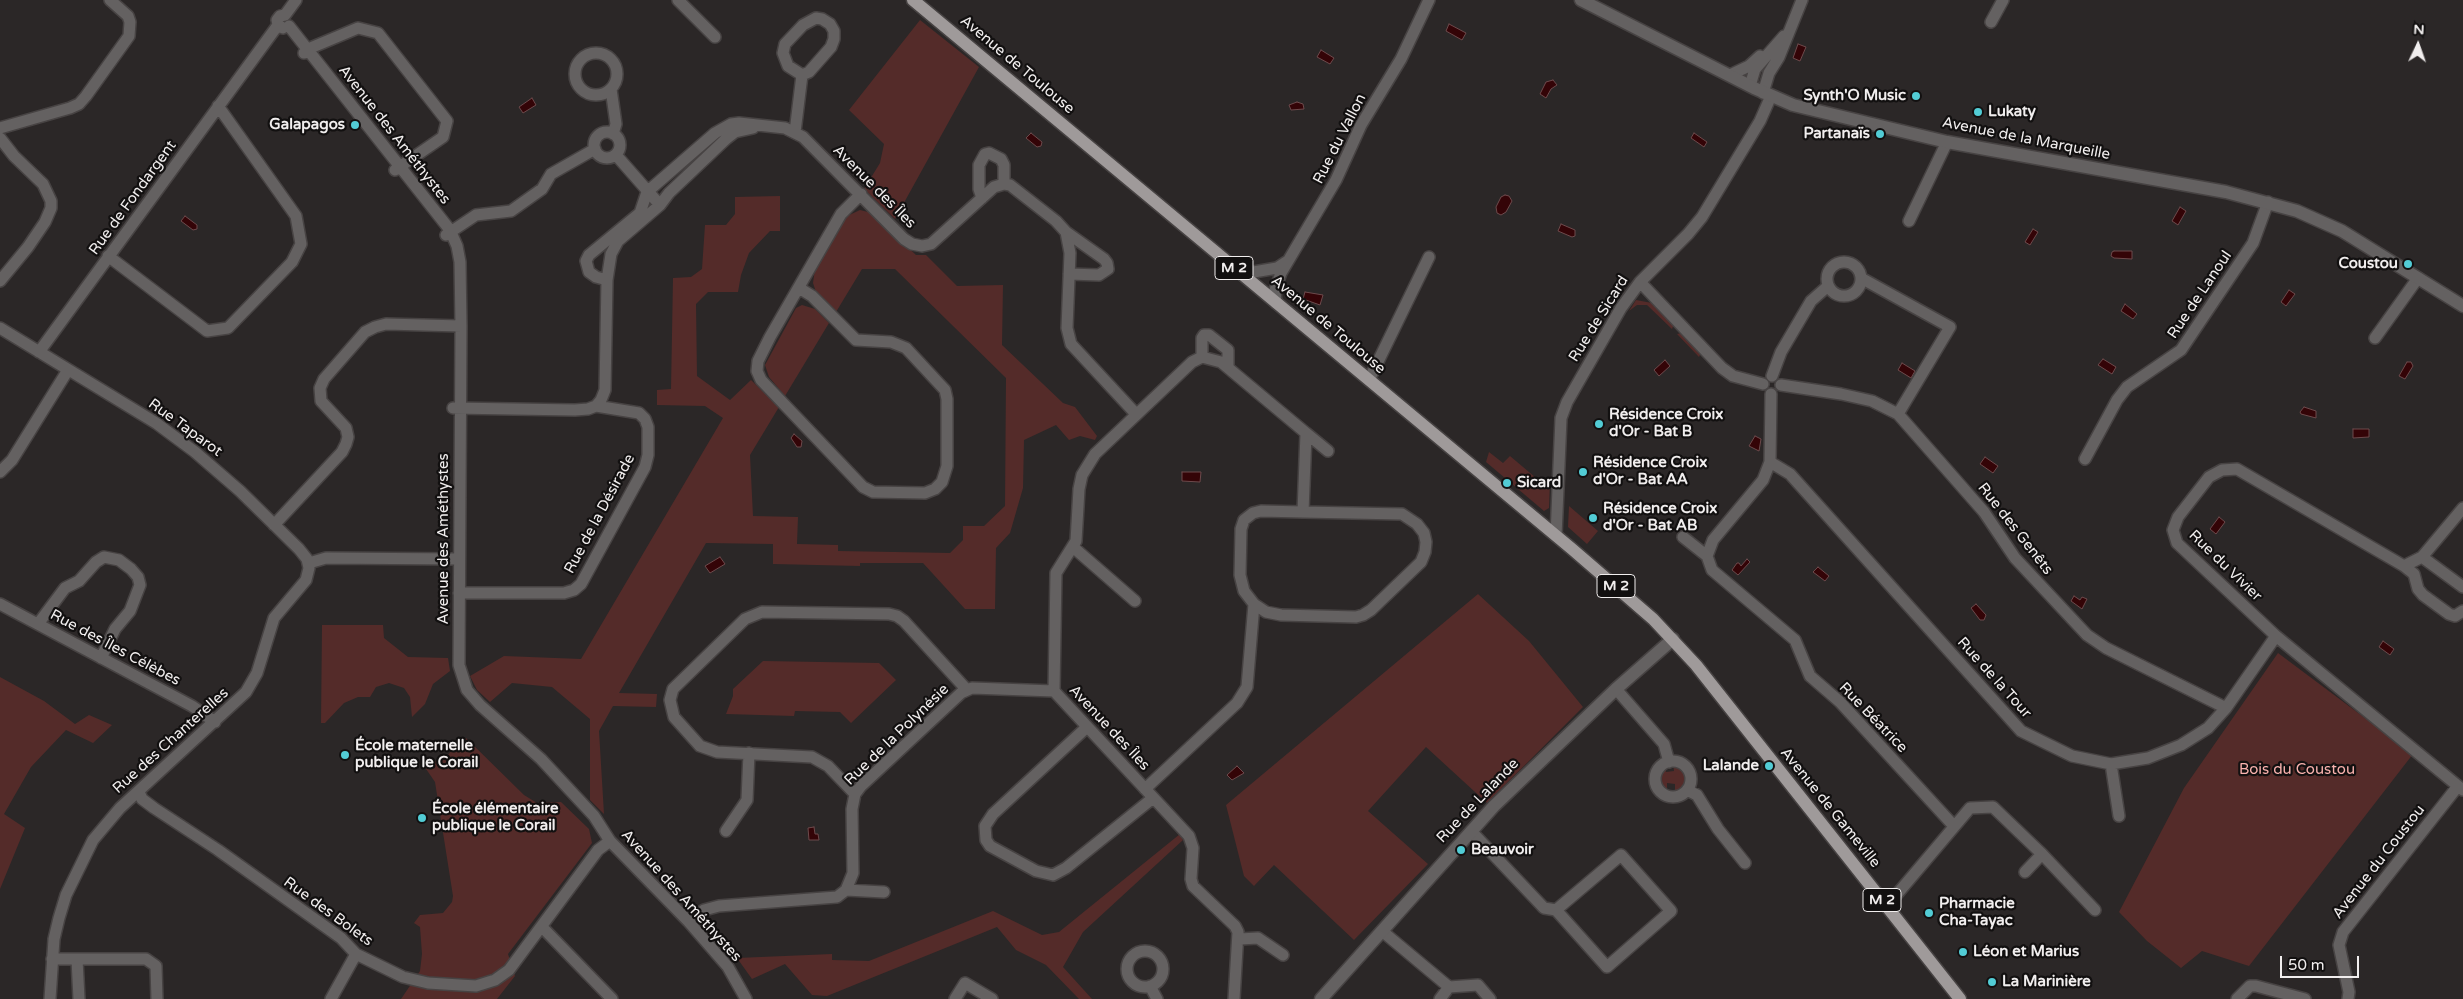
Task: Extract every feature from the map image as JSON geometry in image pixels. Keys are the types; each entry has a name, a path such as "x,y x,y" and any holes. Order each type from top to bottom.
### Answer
{"main road":[{"name":"Avenue de Toulouse","path":"913,0 1602,574 1673,639"},
{"name":"Avenue de Gameville","path":"1673,639 1960,999"}],"street":[{"path":"0,128 70,108 82,100 129,36 131,28 128,16 110,0"},
{"name":"Rue de Fondargent","path":"39,352 218,106 284,22 296,0"},
{"name":"Rue du Vallon","path":"1276,302 1277,283 1286,262 1336,180 1361,125 1401,59 1429,0"},
{"name":"Avenue de la Marqueille","path":"1581,0 1750,86 1793,105 1947,142 2268,202 2297,211 2342,231 2463,306"},
{"name":"Rue de Sicard","path":"1556,536 1561,418 1581,377 1621,308 1640,282 1688,234 1702,217 1755,129 1767,94 1769,73 1779,57 1801,0"},
{"path":"1991,22 2003,0"},
{"path":"686,3 715,37"},
{"path":"810,19 822,19 834,31 834,39 830,47 809,72 802,75 788,66 782,52 785,44 810,19"},
{"name":"Avenue des Améthystes","path":"284,22 457,246 460,262 461,326 456,409 459,665 467,690 480,706 562,782 594,816 610,841 688,921 728,967 746,999"},
{"path":"306,52 358,28 378,33 447,121 443,137 397,169"},
{"path":"1750,86 1755,70 1789,31"},
{"path":"1730,75 1749,66 1779,42"},
{"path":"790,130 802,75"},
{"path":"611,89 616,124 613,134"},
{"path":"108,256 207,331 228,328 292,262 301,244 296,216 218,106"},
{"path":"607,280 596,277 588,272 586,261 589,255 640,213 647,192 723,127 739,123 790,130"},
{"path":"456,409 574,410 588,409 596,406 605,390 607,280 611,254 618,241 660,205 669,193 734,132 750,128 790,130"},
{"name":"Avenue des Îles","path":"790,130 803,137 904,239 922,246 939,239 994,187 1004,184"},
{"path":"447,233 476,215 511,211 542,188 551,174 595,148 598,137 605,133 613,134 620,143 616,155"},
{"path":"0,138 14,156 42,184 51,201 51,208 45,222 28,247 0,281"},
{"path":"1909,221 1947,142"},
{"path":"595,148 604,158 616,155"},
{"path":"982,198 979,189 979,165 982,157 990,153 1001,160 1004,165 1004,184 1017,189 1066,232 1104,259 1108,269 1099,274 1069,274"},
{"path":"616,155 660,205"},
{"path":"799,288 812,296 856,340 891,342 906,348 945,390 947,399 947,466 942,482 935,489 924,493 873,492 863,487 761,380 756,371 758,362 799,288 841,214 861,194"},
{"name":"Rue de Lanoul","path":"2085,459 2117,400 2127,387 2181,350 2254,243 2268,202"},
{"path":"1066,232 1069,241 1067,328 1071,344 1136,414"},
{"path":"1369,380 1429,257"},
{"path":"1242,274 1277,268 1286,262"},
{"path":"1861,278 1856,291 1847,296 1836,294 1828,286 1830,270 1840,263 1851,264 1861,278 1950,327 1898,414"},
{"path":"2375,338 2418,278"},
{"path":"1640,282 1722,368 1733,376 1763,384"},
{"path":"1772,376 1781,352 1812,301 1828,286"},
{"path":"274,525 342,452 346,444 348,437 346,428 322,402 320,388 324,379 366,332 386,324 461,326"},
{"path":"0,328 39,352"},
{"path":"1228,367 1228,350 1209,335 1204,335 1202,338 1202,357 1214,358 1228,367 1328,451"},
{"name":"Rue Taparot","path":"39,352 156,423 195,452 240,491 298,549 308,563"},
{"name":"Avenue des Îles","path":"1202,357 1192,362 1136,414 1095,454 1085,470 1079,489 1077,533 1073,546 1063,559 1056,573 1054,690 1153,798 1186,831 1192,841 1191,879 1193,886 1235,926 1240,939"},
{"path":"0,472 12,460 68,370"},
{"path":"1772,376 1779,380 1781,385 1777,393 1771,394 1764,390 1763,384 1766,378 1772,376"},
{"name":"Rue des Genêts","path":"1781,385 1872,400 1898,414 1984,512 2015,558 2087,635 2106,648 2226,708"},
{"path":"1707,556 1713,540 1763,480 1770,462 1771,394"},
{"name":"Rue de la Désirade","path":"459,593 564,594 574,590 581,584 645,467 648,454 648,427 645,419 639,413 596,406"},
{"path":"1303,512 1306,433"},
{"name":"Rue de la Tour","path":"1770,462 1790,474 2021,731 2072,756 2111,764 2148,758 2181,745 2208,728 2226,708 2276,636"},
{"name":"Rue du Vivier","path":"2460,788 2276,636 2177,542 2173,530 2178,517 2209,477 2222,470 2237,469 2404,566 2414,574 2418,589 2423,595 2449,614 2456,616 2463,611"},
{"path":"2404,566 2422,558 2463,508"},
{"path":"1260,511 1402,514 1417,524 1424,533 1425,552 1421,562 1371,610 1363,615 1356,617 1281,616 1266,612 1254,604 1244,591 1240,575 1241,529 1244,520 1253,513 1260,511"},
{"name":"Rue Béatrice","path":"1683,537 1707,556 1712,570 1796,640 1810,676 1840,702 1953,825"},
{"path":"1073,546 1135,601"},
{"path":"38,624 65,588 79,581 96,562 104,558 118,560 131,569 138,577 140,585 130,611 115,629 101,658"},
{"path":"308,563 326,558 459,559"},
{"path":"2422,558 2463,588"},
{"name":"Rue des Chanterelles","path":"50,999 54,939 63,902 84,855 105,824 215,722 252,683 274,618 306,580 309,572 308,563"},
{"name":"Rue des Îles Célèbes","path":"0,604 192,706 215,722"},
{"path":"1145,789 1242,696 1249,679 1254,604"},
{"path":"855,794 828,766 812,757 717,752 700,746 674,717 670,700 673,689 745,619 753,614 889,614 897,616 910,627 967,690"},
{"name":"Rue de Lalande","path":"1322,999 1471,831 1540,760 1673,639"},
{"name":"Rue de la Polynésie","path":"846,890 853,873 852,809 855,794 955,697 967,690 980,688 1054,690"},
{"path":"1616,689 1664,744 1668,762"},
{"path":"1087,727 988,820 985,834 990,846 1036,872 1053,875 1066,868 1153,798"},
{"path":"726,830 748,800 749,753"},
{"path":"1668,762 1681,763 1688,770 1690,780 1687,790 1679,796 1669,796 1657,788 1656,773 1662,765 1668,762"},
{"path":"2111,764 2119,816"},
{"name":"Avenue du Coustou","path":"2348,999 2349,992 2339,945 2343,932 2460,788"},
{"path":"1687,790 1697,795 1718,829 1745,862"},
{"name":"Rue des Bolets","path":"138,792 154,808 218,850 341,938 356,954 413,981 476,986 495,980 509,970 598,850 610,841"},
{"path":"1887,906 1916,874 1953,825 1970,808 1993,807 2042,854 2095,910"},
{"path":"1471,831 1544,908 1556,910 1607,967 1670,911 1621,856 1556,910"},
{"path":"2025,872 2042,854"},
{"path":"688,921 704,910 719,906 825,899 838,897 846,890 884,892"},
{"path":"542,927 612,999"},
{"path":"1382,931 1449,987 1478,984 1490,999"},
{"path":"1234,999 1240,939 1258,938 1283,955"},
{"path":"331,999 356,954"},
{"path":"52,959 146,959 156,966 158,999"},
{"path":"77,959 79,999"},
{"path":"955,999 965,982 992,999"},
{"path":"1150,986 1157,999"},
{"path":"2237,999 2250,986 2256,986 2305,999"},
{"path":"1440,999 1449,987"}],"green space":[{"path":"920,20 979,67 895,219 864,189 880,163 884,144 849,110"},
{"path":"780,196 780,231 770,231 749,253 741,275 738,292 708,292 696,304 697,376 730,400 751,380 779,407 750,455 753,516 798,517 797,544 838,545 838,551 950,553 963,540 963,526 984,526 1005,506 1006,378 895,269 862,269 836,312 816,292 813,283 815,269 845,217 860,210 872,213 916,255 926,255 957,286 1003,285 1002,345 1063,403 1075,407 1097,436 1095,440 1080,436 1069,440 1056,425 1024,440 1023,488 1010,533 996,548 995,609 965,609 923,563 860,563 860,566 773,564 773,544 706,543 619,693 657,694 656,707 613,706 599,731 604,814 590,800 590,719 552,687 512,683 490,702 477,690 470,676 504,656 581,659 723,418 705,406 657,405 657,390 671,389 673,278 691,277 702,269 705,225 726,225 735,214 735,197"},
{"path":"1636,300 1652,303 1674,324 1672,329 1647,305 1637,305 1629,311"},
{"path":"802,305 815,309 829,323 785,396 769,377 765,365 796,308"},
{"path":"1682,333 1701,353 1699,357 1677,334"},
{"path":"1489,452 1503,463 1510,456 1542,483 1550,482 1549,508 1544,511 1486,462"},
{"path":"1569,506 1598,531 1587,544 1568,527"},
{"path":"1478,594 1529,641 1583,707 1487,803 1426,747 1368,811 1428,864 1354,940 1274,865 1254,886 1244,876 1226,805"},
{"path":"322,625 383,625 384,638 408,657 448,658 450,671 433,684 425,704 412,717 410,697 404,688 389,683 376,687 370,697 358,697 344,703 325,723 321,723"},
{"name":"Bois du Coustou","path":"2278,653 2413,754 2249,966 2202,951 2181,968 2147,941 2119,912 2184,788"},
{"path":"763,661 879,663 896,680 851,723 840,712 795,711 794,716 726,714 733,696 733,689"},
{"path":"0,677 44,701 75,724 89,715 112,725 93,743 66,730 31,767 4,814 25,828 0,889"},
{"path":"466,738 524,795 537,803 561,802 589,829 592,843 508,954 515,976 497,999 401,999 420,971 422,954 420,927 414,923 420,915 443,913 452,902 453,896 435,782 424,766 447,756 454,748 456,740"},
{"path":"1673,763 1680,765 1684,770 1686,780 1681,788 1675,791 1675,784 1667,783 1667,791 1658,782 1658,772 1665,765 1666,772 1674,771"},
{"path":"1180,834 1183,840 1083,932 1063,967 1092,999 1079,999 1046,965 1016,950 997,927 827,996 812,995 785,964 752,979 737,958 832,954 832,960 869,961 993,911 1042,935 1059,932"}],"shaded area":[{"path":"1449,24 1466,33 1462,40 1446,31"},
{"path":"1798,44 1806,47 1800,61 1793,58"},
{"path":"1321,50 1334,58 1330,64 1317,57"},
{"path":"1553,80 1557,85 1551,89 1546,98 1540,94 1546,82"},
{"path":"532,98 536,105 523,113 519,107"},
{"path":"1297,102 1303,104 1304,109 1291,110 1289,105"},
{"path":"1031,133 1042,142 1041,146 1037,147 1026,138"},
{"path":"1694,133 1707,142 1704,147 1691,138"},
{"path":"1509,196 1512,201 1506,212 1501,215 1497,213 1496,207 1501,197"},
{"path":"2180,207 2186,211 2178,225 2172,221"},
{"path":"185,216 197,225 197,229 193,230 181,221"},
{"path":"1561,224 1575,230 1575,236 1572,237 1558,231"},
{"path":"2033,229 2038,232 2030,245 2025,242"},
{"path":"2114,251 2132,251 2132,259 2114,258 2111,256"},
{"path":"2289,290 2295,294 2286,306 2281,302"},
{"path":"1305,292 1323,295 1320,305 1303,299"},
{"path":"2125,304 2137,314 2133,319 2121,311"},
{"path":"2103,359 2116,367 2112,374 2098,365"},
{"path":"1665,360 1670,366 1659,376 1654,370"},
{"path":"2407,362 2411,362 2413,366 2405,379 2399,376"},
{"path":"1902,363 1915,371 1911,378 1898,370"},
{"path":"2304,407 2316,411 2316,418 2301,414 2300,412"},
{"path":"2353,429 2369,429 2369,437 2353,438"},
{"path":"794,434 802,441 801,447 797,447 791,438"},
{"path":"1755,436 1761,439 1759,451 1749,446"},
{"path":"1985,457 1998,466 1993,473 1980,464"},
{"path":"1182,472 1201,472 1200,482 1182,481"},
{"path":"2219,517 2225,522 2216,534 2210,529"},
{"path":"720,557 725,564 710,573 705,566"},
{"path":"1747,559 1750,562 1738,575 1732,570 1737,563 1741,566"},
{"path":"1818,567 1829,576 1825,581 1813,572"},
{"path":"2074,596 2080,600 2082,597 2087,599 2082,609 2071,601"},
{"path":"1976,604 1986,615 1984,620 1980,620 1971,608"},
{"path":"2383,641 2394,649 2390,655 2379,647"},
{"path":"1237,766 1244,773 1232,780 1227,775"},
{"path":"814,827 815,834 818,834 819,840 809,840 808,828"}],"place":[{"name":"Synth'O Music","path":"1916,96"},
{"name":"Lukaty","path":"1978,112"},
{"name":"Galapagos","path":"355,125"},
{"name":"Partanaïs","path":"1880,134"},
{"name":"Coustou","path":"2408,264"},
{"name":"Résidence Croix d'Or - Bat B","path":"1599,424"},
{"name":"Résidence Croix d'Or - Bat AA","path":"1583,472"},
{"name":"Sicard","path":"1507,483"},
{"name":"Résidence Croix d'Or - Bat AB","path":"1593,518"},
{"name":"École maternelle publique le Corail","path":"345,755"},
{"name":"Lalande","path":"1769,766"},
{"name":"École élémentaire publique le Corail","path":"422,818"},
{"name":"Beauvoir","path":"1461,850"},
{"name":"Pharmacie Cha-Tayac","path":"1929,913"},
{"name":"Léon et Marius","path":"1963,952"},
{"name":"La Marinière","path":"1992,982"}]}
